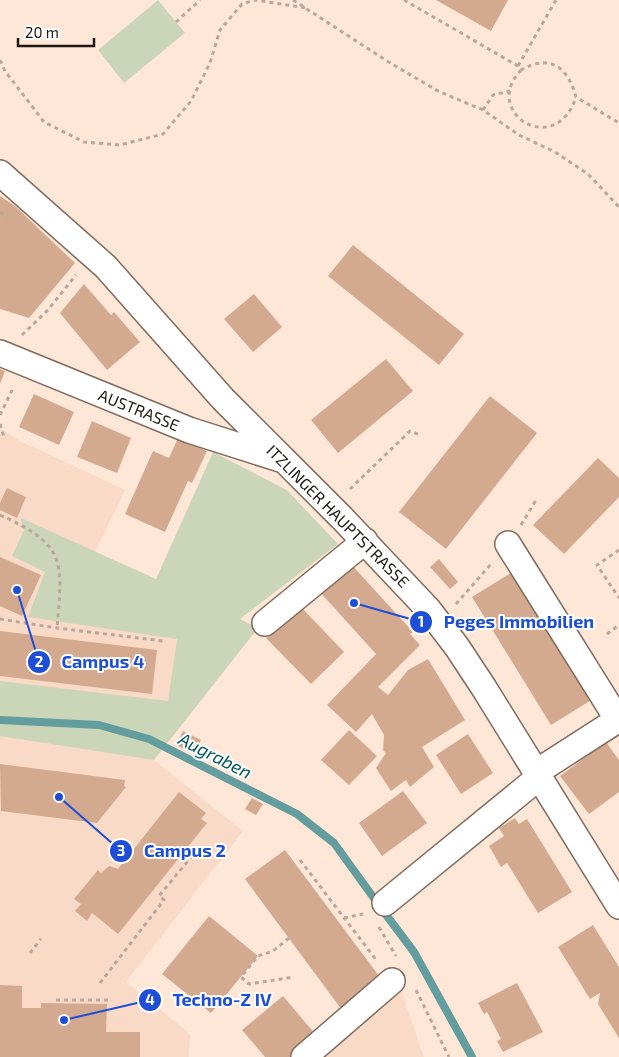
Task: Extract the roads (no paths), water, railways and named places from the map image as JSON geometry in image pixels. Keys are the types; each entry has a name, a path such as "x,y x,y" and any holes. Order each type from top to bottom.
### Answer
{"street":[{"name":"ITZLINGER HAUPTSTRASSE","path":"0,173 106,268 223,399 365,541 428,609 457,647 619,906"},
{"name":"AUSTRASSE","path":"0,353 189,430 282,459"},
{"path":"265,623 365,541"},
{"path":"381,912 536,775 618,719 508,544"},
{"path":"304,1057 401,975"}],"waterway":[{"name":"Augraben","path":"0,720 99,725 149,739 297,814 334,843 376,901"},
{"name":"Augraben","path":"384,912 414,952 472,1057"}],"place":[{"name":"Campus 4","path":"17,590"},
{"name":"Peges Immobilien","path":"354,603"},
{"name":"Campus 2","path":"59,797"},
{"name":"Techno-Z IV","path":"64,1020"}]}
